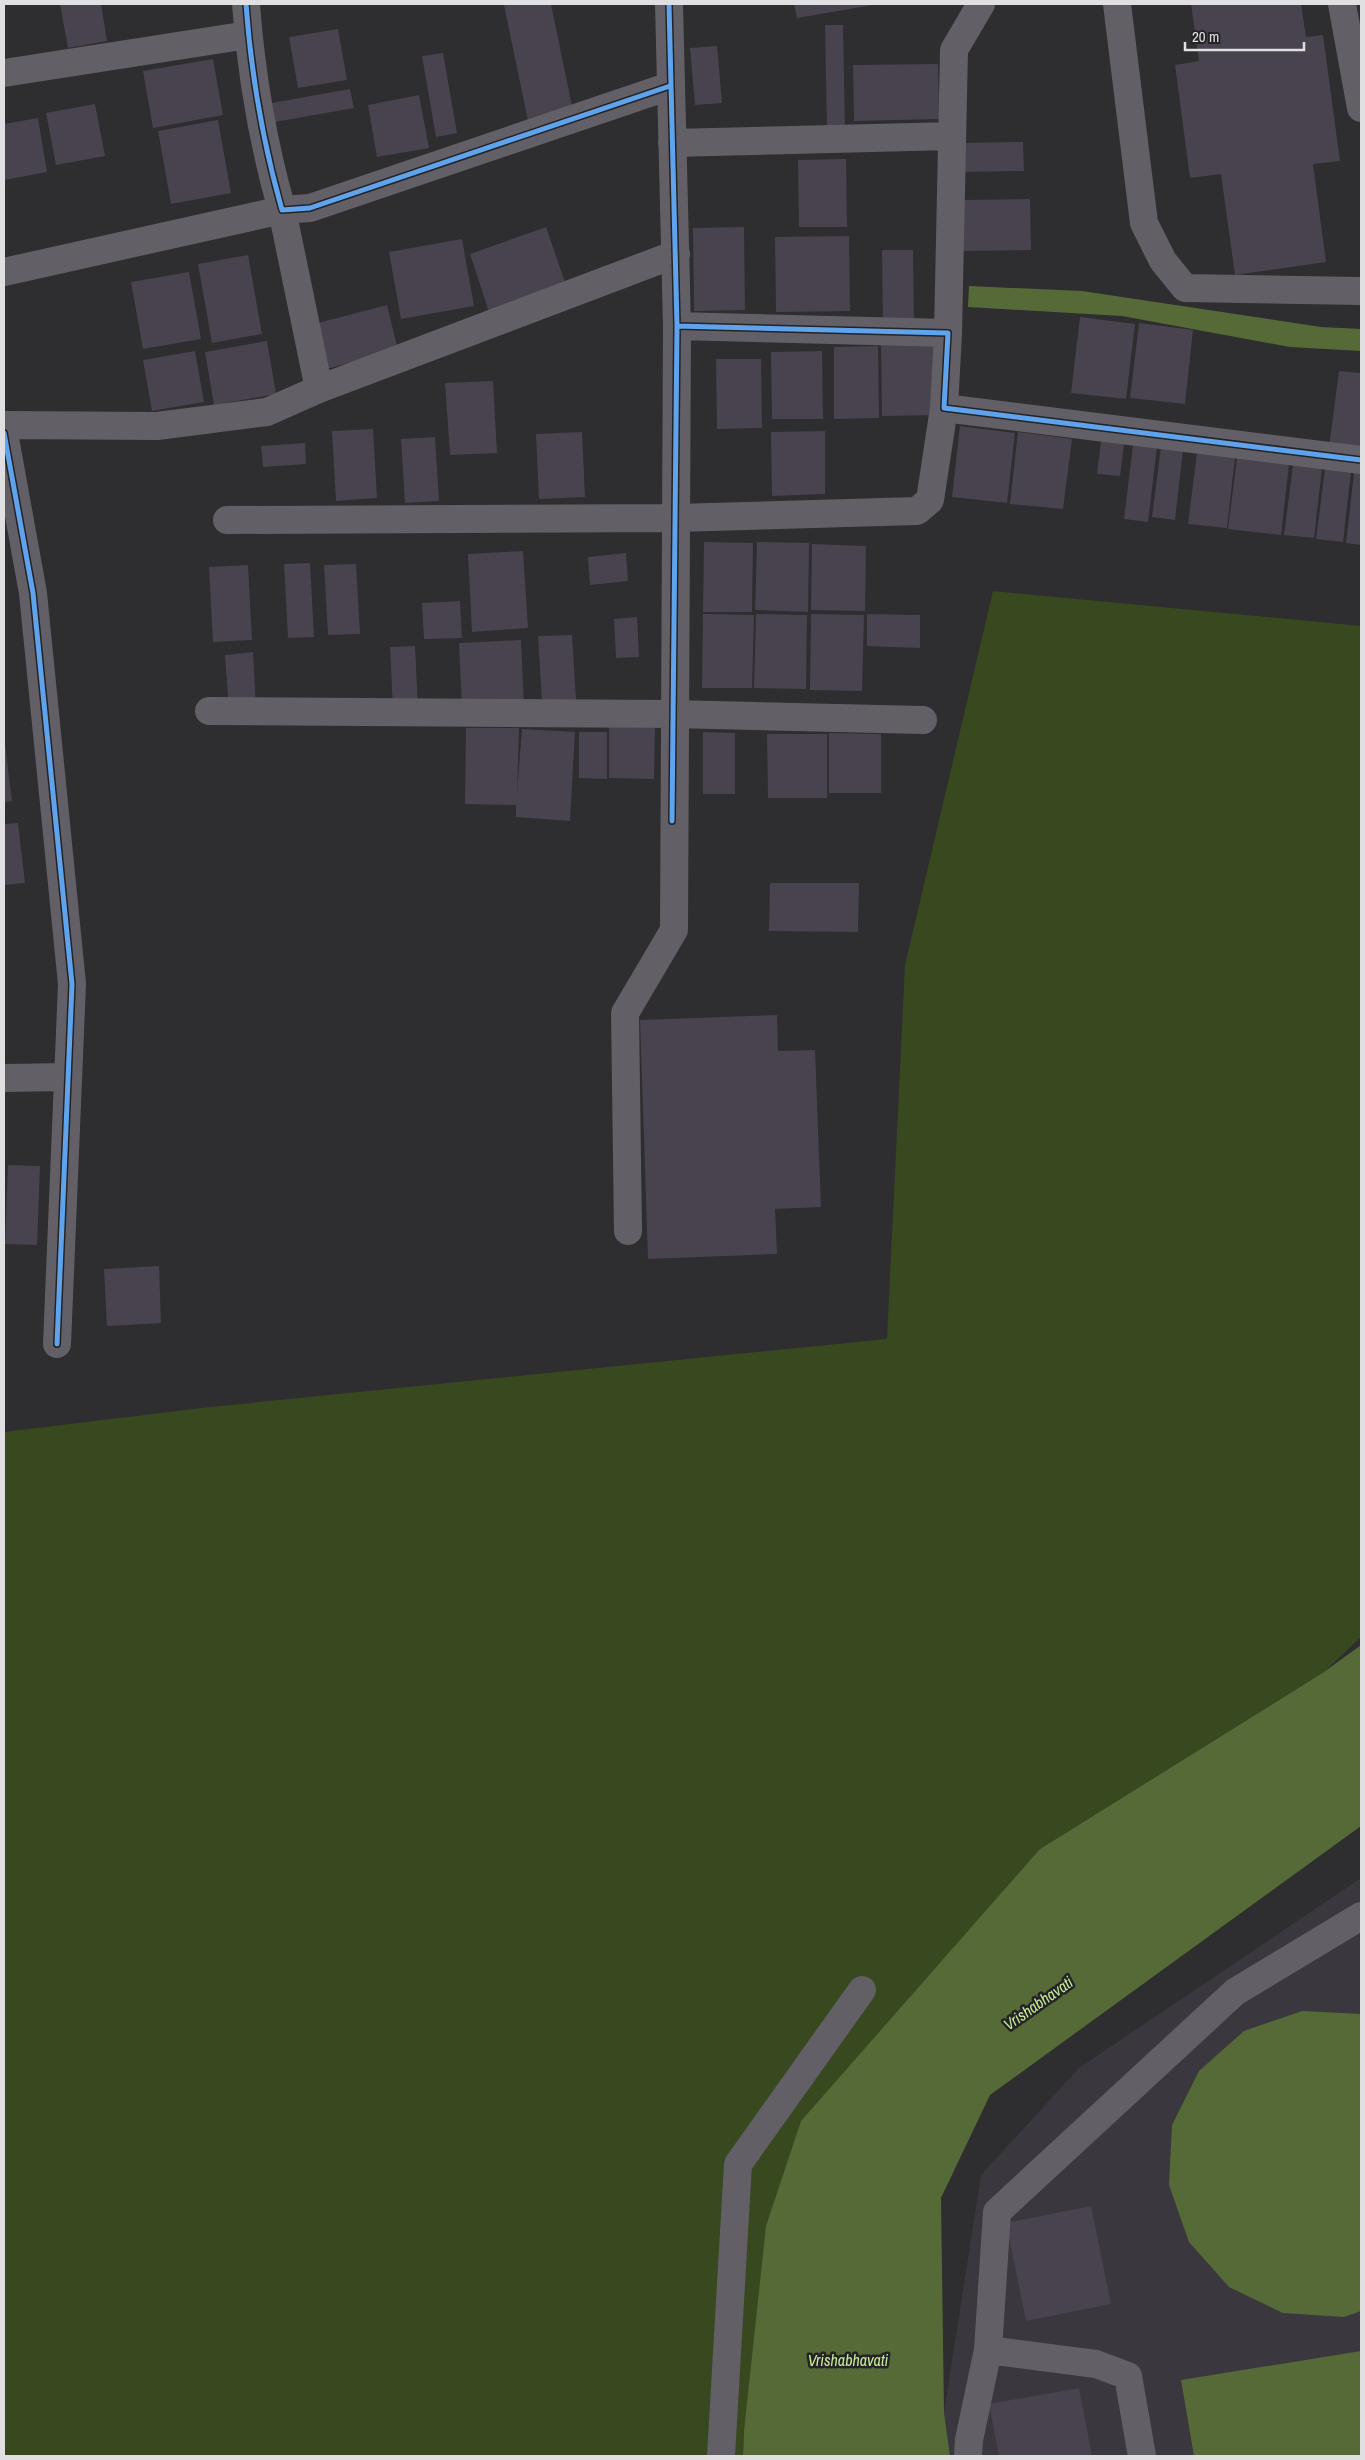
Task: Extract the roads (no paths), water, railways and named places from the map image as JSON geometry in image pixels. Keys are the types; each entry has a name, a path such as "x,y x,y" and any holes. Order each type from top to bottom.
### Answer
{"street":[{"path":"246,4 248,35 268,161 282,210 319,389"},
{"path":"628,1231 626,1013 674,930 672,821 677,326 669,4"},
{"path":"227,520 675,518 917,511 930,500 944,408 948,333 954,50 981,4"},
{"path":"1117,4 1144,223 1163,261 1185,288 1361,291"},
{"path":"1342,4 1361,108"},
{"path":"4,72 248,35"},
{"path":"4,272 282,210 310,208 670,86"},
{"path":"672,142 952,136"},
{"path":"4,425 157,426 267,412 319,389 676,254"},
{"path":"677,326 948,333"},
{"path":"944,408 1361,460"},
{"path":"4,433 33,593 72,984 57,1344"},
{"path":"209,711 673,714 923,720"},
{"path":"4,1078 68,1077"},
{"path":"968,2456 971,2430 988,2350 996,2212 1235,1992 1361,1916"},
{"path":"721,2456 738,2164 862,1990"},
{"path":"988,2350 1096,2364 1128,2376 1142,2456"}],"water":[{"path":"969,286 1082,291 1321,327 1361,329 1361,351 1290,347 1122,316 968,307"},
{"name":"Vrishabhavati","path":"1361,1645 1361,1826 990,2095 941,2198 944,2412 950,2456 743,2456 766,2226 801,2121 1040,1849 1324,1672"},
{"path":"1302,2011 1361,2014 1361,2311 1344,2317 1283,2313 1229,2287 1189,2242 1169,2185 1172,2125 1199,2071 1244,2031"},
{"path":"1361,2351 1361,2456 1194,2456 1181,2380"}]}
